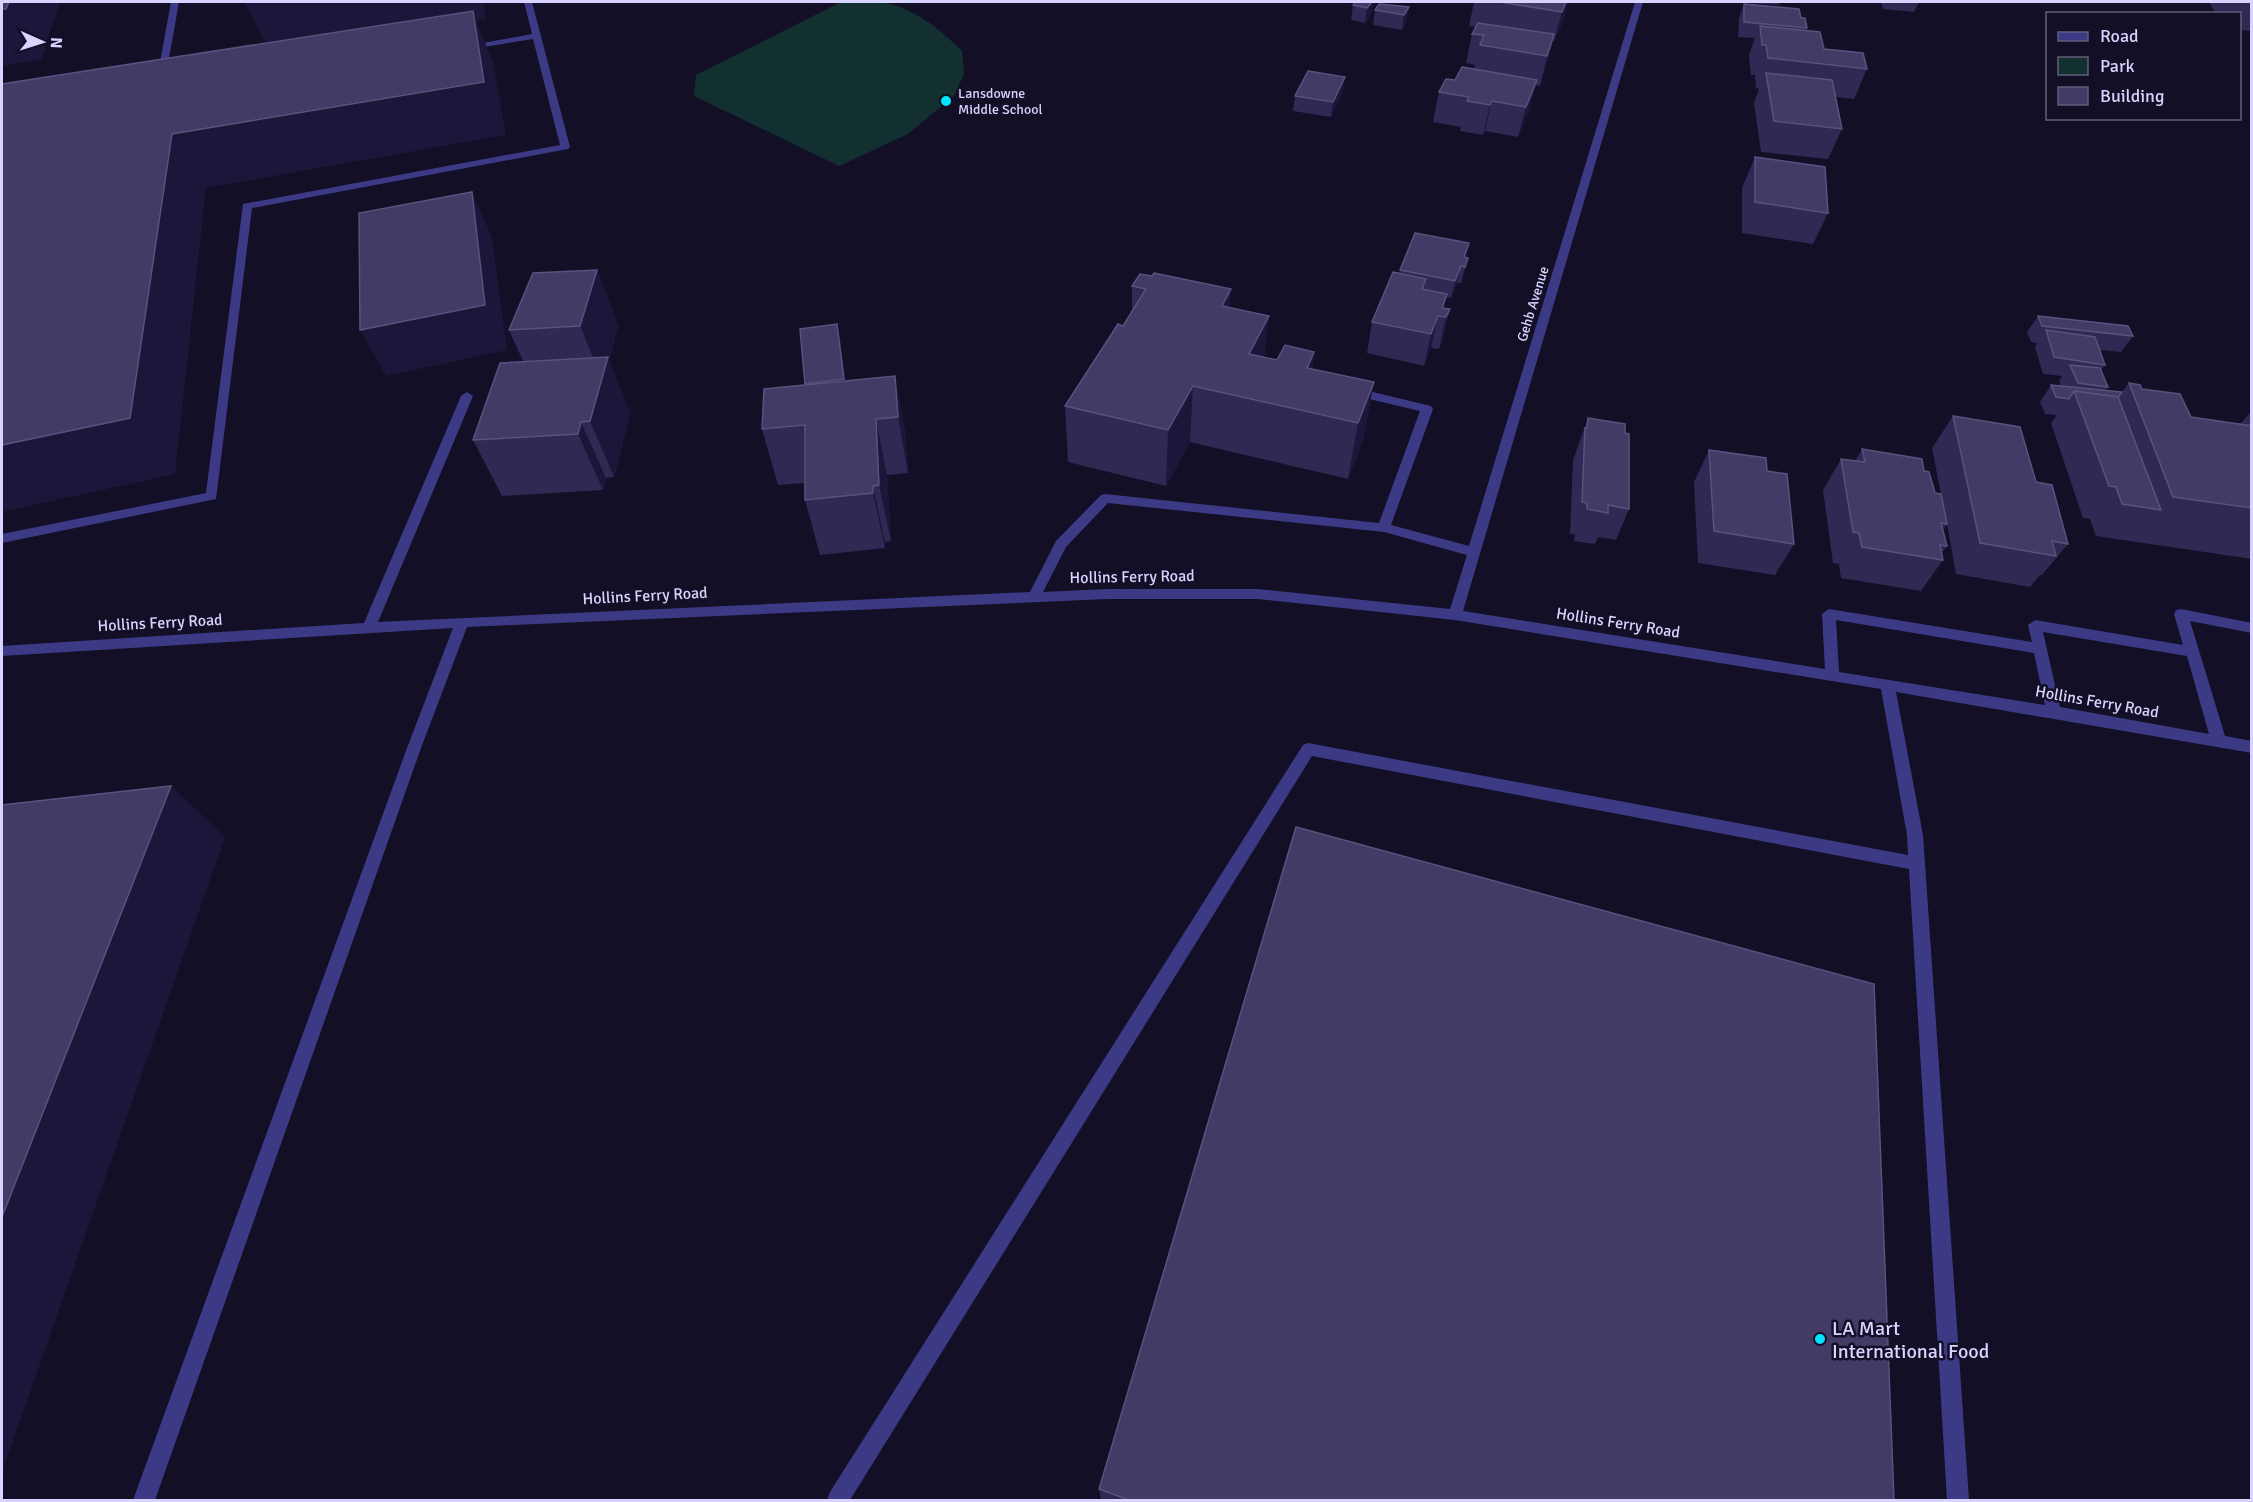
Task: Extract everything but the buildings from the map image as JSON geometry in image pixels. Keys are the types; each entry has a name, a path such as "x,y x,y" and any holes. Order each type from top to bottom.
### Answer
{"street":[{"path":"162,75 175,2"},
{"path":"2,539 212,496 247,206 564,147 528,2"},
{"name":"Gehb Avenue","path":"1455,615 1639,2"},
{"path":"455,48 536,36"},
{"path":"150,77 174,76"},
{"path":"1340,388 1427,409 1384,528"},
{"path":"368,629 467,396"},
{"path":"1034,597 1060,544 1106,498 1384,528 1474,552"},
{"name":"Hollins Ferry Road","path":"2,651 462,622 1107,594 1258,594 1455,615 1887,684 2252,747"},
{"path":"1832,676 1829,614 2040,650"},
{"path":"2219,742 2181,614 2252,628"},
{"path":"144,1500 414,748 462,622"},
{"path":"2054,712 2035,625 2192,652"},
{"path":"1887,684 1915,835 1958,1500"},
{"path":"838,1500 1308,749 1916,863"}],"green space":[{"path":"874,1 903,8 934,26 962,51 964,74 954,96 908,134 839,166 694,96 696,75 841,2"}],"place":[{"name":"Lansdowne Middle School","path":"946,101"},
{"name":"LA Mart International Food","path":"1820,1339"}]}
